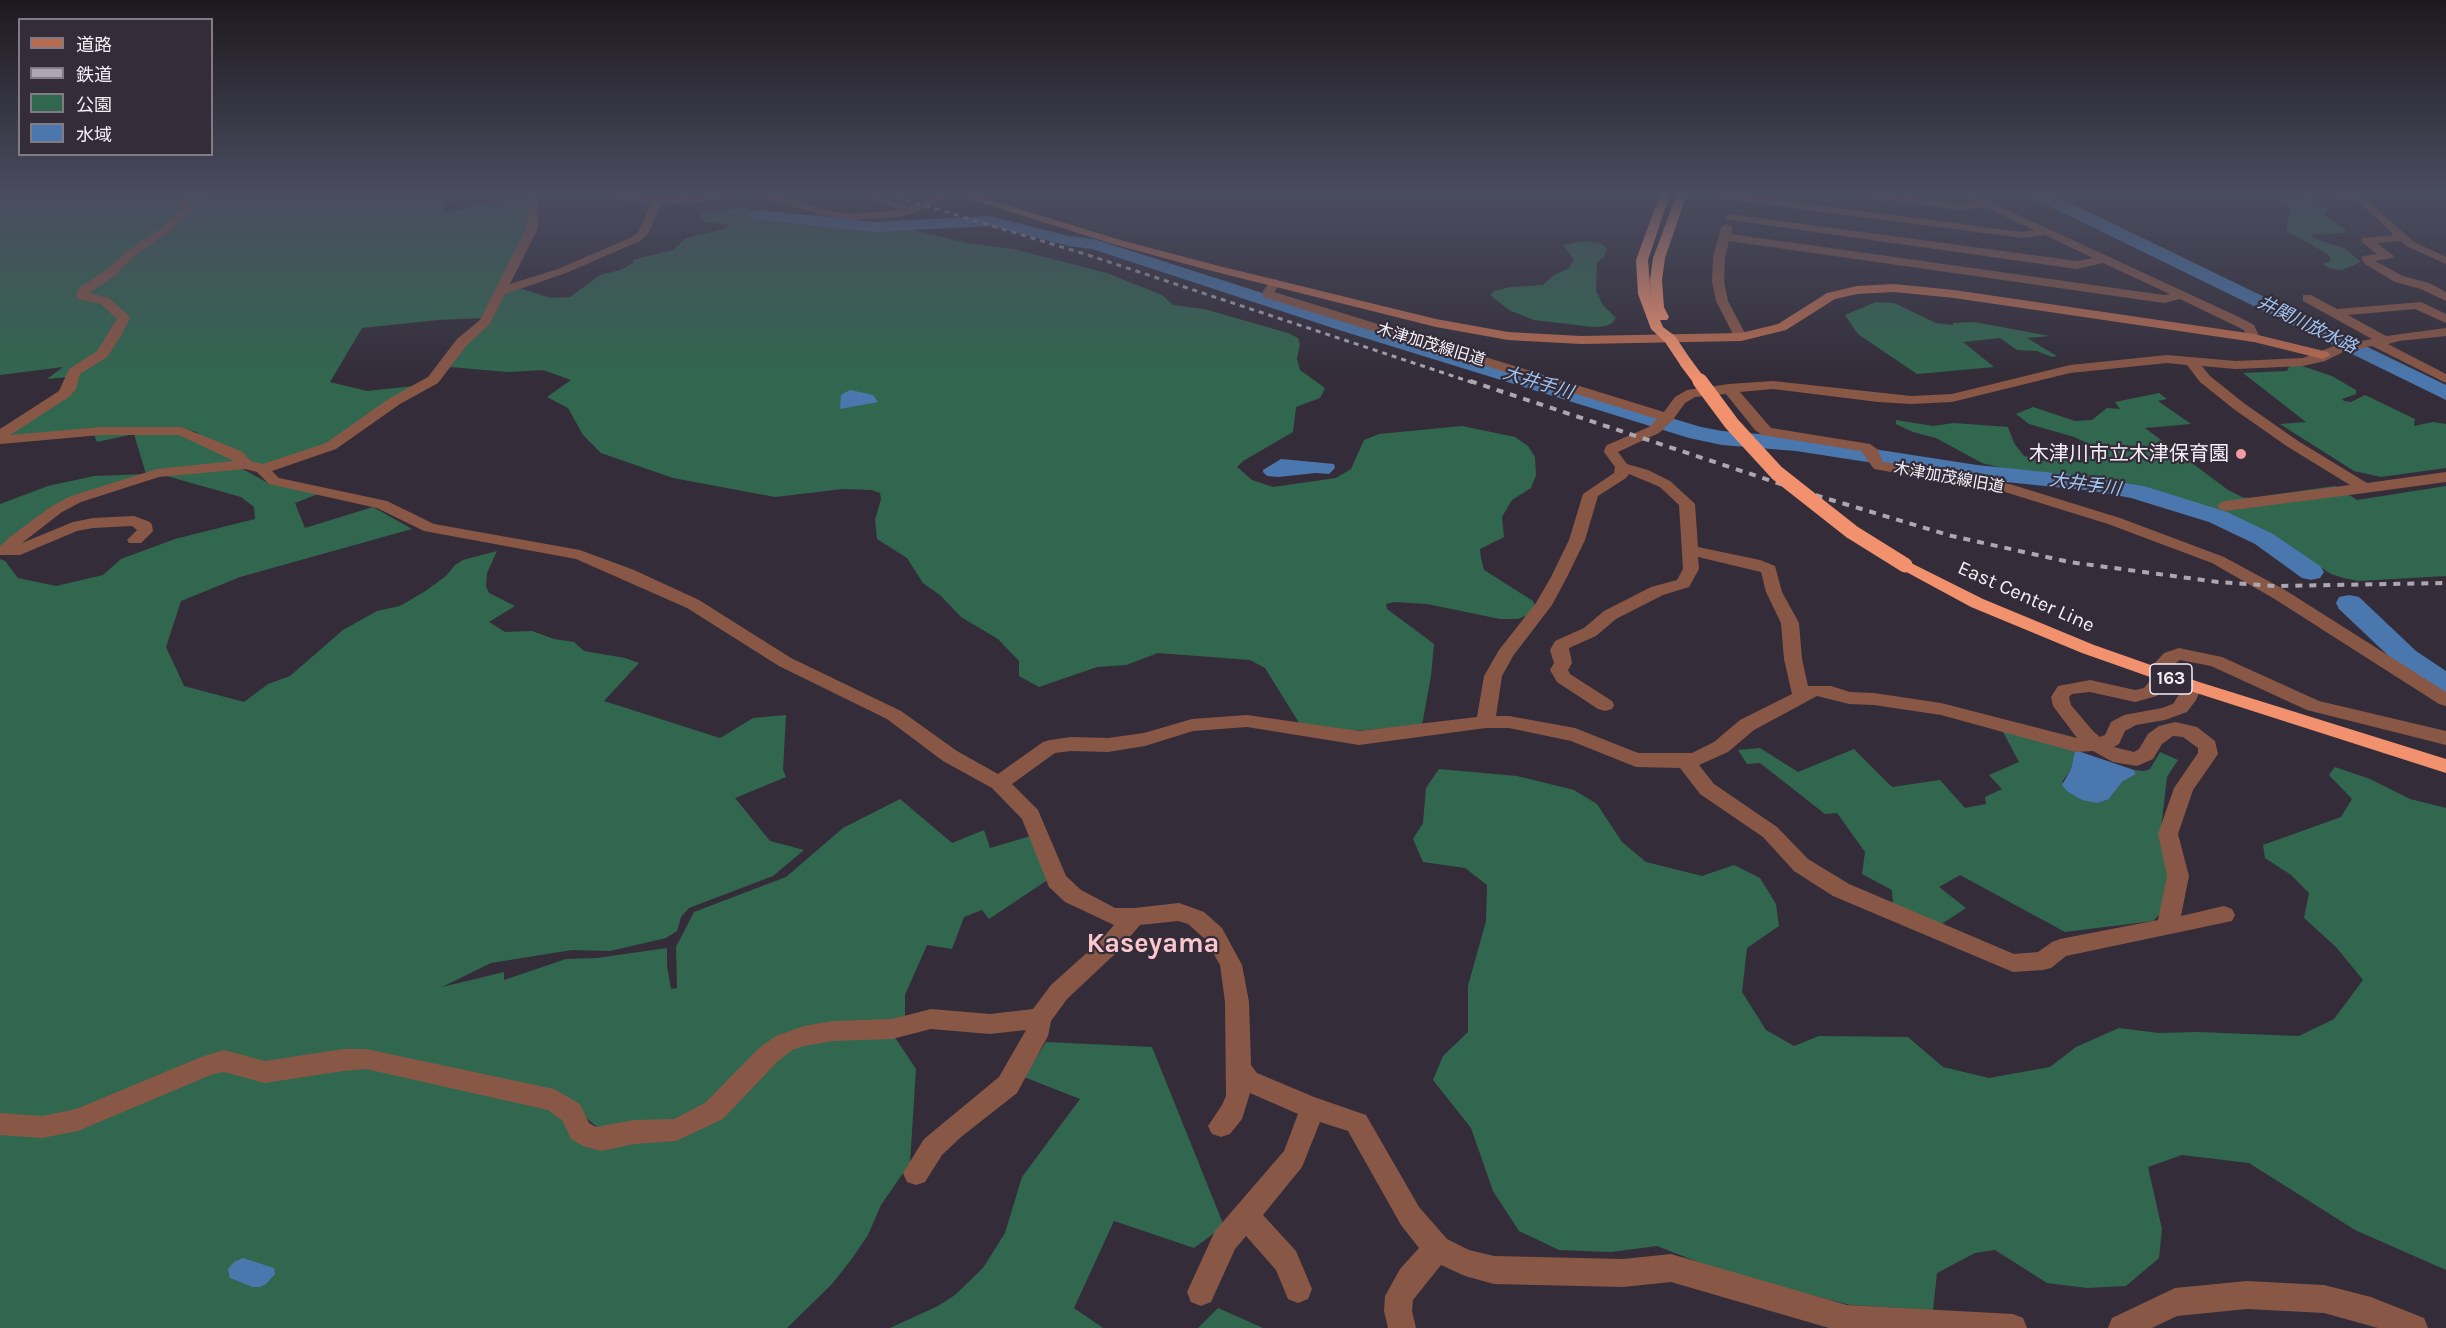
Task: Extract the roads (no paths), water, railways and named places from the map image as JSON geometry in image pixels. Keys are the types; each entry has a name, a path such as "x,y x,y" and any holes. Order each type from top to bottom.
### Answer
{"highway":[{"name":"East Center Line","path":"1643,256 1642,280 1646,302 1657,329 1670,339 1732,424 1777,473 1852,532 1905,565 1977,603 2088,649 2193,686 2446,766"},
{"name":"East Center Line","path":"1660,256 1656,280 1658,307 1669,329 1670,339"}],"street":[{"path":"0,435 64,394 69,389 74,372 106,350 124,318 105,300 82,296 83,291 112,272 128,256"},
{"path":"135,540 145,531 144,525 134,521 93,523 73,527 14,552 6,552 6,549 17,539 57,509 76,500 157,473 254,466 331,446 395,401 428,384 462,342 485,322 495,298 502,291 519,256"},
{"path":"502,291 555,274 596,256"},
{"path":"1170,256 1437,323 1499,335 1562,340 1741,336 1782,327 1818,303 1846,291 1894,288 1954,294 2254,338 2323,355"},
{"path":"1719,256 1718,281 1722,301 1741,336"},
{"path":"1858,256 2164,299 2182,295"},
{"path":"2012,256 2077,265 2105,259"},
{"path":"2098,256 2250,328 2254,338"},
{"path":"2388,256 2367,258 2369,262 2392,276 2425,286 2446,297"},
{"path":"1951,269 1954,294"},
{"name":"木津加茂線旧道","path":"1275,283 1267,294 1667,418"},
{"path":"2389,288 2446,319"},
{"path":"2307,298 2336,313 2376,343 2446,379"},
{"path":"2336,313 2417,305"},
{"path":"1605,705 1563,678 1559,670 1563,663 1559,650 1561,645 1590,632 1610,615 1657,591 1683,583 1691,569 1687,504 1665,484 1643,473 1622,467 1611,452 1612,448 1654,430 1667,418 1680,400 1692,393 1773,385 1889,399 1952,398 2070,369 2145,360 2236,365 2303,362 2339,349 2446,332"},
{"path":"2191,361 2205,379 2240,407 2293,444 2365,488"},
{"name":"木津加茂線旧道","path":"1729,388 1760,427 1767,432 1865,447 1880,466 1972,479 2008,488 2114,521 2218,560 2270,589 2446,700"},
{"path":"0,440 101,431 182,431 236,454 274,481 382,504 430,528 580,555 628,574 693,604 785,662 894,715 950,756 999,783 1031,815 1057,881 1073,896 1092,908 1112,916 1134,917 1179,912 1196,918 1214,934 1231,965 1237,1002 1239,1067 1236,1103 1233,1111 1221,1126"},
{"path":"1486,722 1492,676 1497,666 1548,596 1577,540 1591,494 1621,474 1622,467"},
{"path":"2225,506 2446,477"},
{"path":"1689,550 1760,565 1769,569 1774,592 1790,623 1801,695"},
{"path":"2163,664 2170,657 2179,654 2216,661 2314,706 2446,738"},
{"path":"1796,672 1831,687 1838,694"},
{"path":"2155,686 2150,692 2135,696 2090,686 2065,690 2060,696 2062,706 2086,736 2120,757 2137,759 2146,754 2155,739 2175,728 2190,732 2208,746 2208,754 2184,788 2168,834 2178,876 2168,926"},
{"path":"999,783 1050,747 1071,744 1108,745 1145,739 1192,725 1247,721 1359,738 1486,722 1509,723 1575,735 1636,760 1685,761 1696,759 1721,747 1747,724 1778,711 1801,695 1814,690 1849,698 1874,699 1941,709 2076,745 2097,744 2112,739 2118,727 2132,719 2165,714 2180,708 2187,700 2193,686"},
{"path":"1685,761 1707,789 1770,832 1802,865 1841,890 2013,963 2043,961 2060,948 2224,915"},
{"path":"916,1173 933,1147 952,1128 1008,1085 1036,1036 1040,1018 1059,992 1108,947 1134,917"},
{"path":"0,1124 42,1127 78,1120 210,1064 224,1061 265,1072 343,1060 366,1059 554,1100 571,1112 584,1135 601,1139 634,1132 676,1130 698,1121 728,1099 768,1055 784,1043 804,1036 833,1031 892,1029 931,1019 990,1024 1040,1018"},
{"path":"1239,1067 1248,1081 1312,1108 1358,1123 1398,1197 1437,1248 1465,1263 1494,1270 1623,1273 1671,1268 1847,1318 1896,1323 2013,1328"},
{"path":"1201,1292 1225,1240 1293,1159 1312,1108"},
{"path":"1246,1216 1286,1261 1298,1289"},
{"path":"1402,1328 1398,1311 1399,1296 1410,1279 1437,1248"},
{"path":"2122,1328 2175,1302 2247,1296 2324,1299 2370,1311 2406,1326"}],"water":[{"path":"850,390 873,395 878,402 840,409 841,395"},
{"path":"1281,459 1334,464 1335,468 1329,474 1278,477 1267,476 1263,472"},
{"path":"2075,750 2134,770 2136,774 2122,782 2109,799 2097,803 2082,800 2062,785 2071,769"},
{"path":"243,1258 274,1268 275,1274 260,1287 253,1287 230,1278 228,1269 234,1262"}],"waterway":[{"name":"大井手川","path":"1131,256 1346,326 1697,433 1722,438 1796,444 2028,479 2093,484 2135,491 2218,517 2264,539 2311,572"},
{"name":"井関川放水路","path":"2166,256 2446,393"},
{"name":"大井手川","path":"2349,603 2406,657 2446,685"}],"railway":[{"path":"1091,256 1474,383"},
{"path":"1470,381 1808,493 1952,536 2069,562 2218,582 2275,586 2446,583"}],"place":[{"name":"木津川市立木津保育園","path":"2241,454"}],"district":[{"name":"Kaseyama","path":"1153,944"}]}
